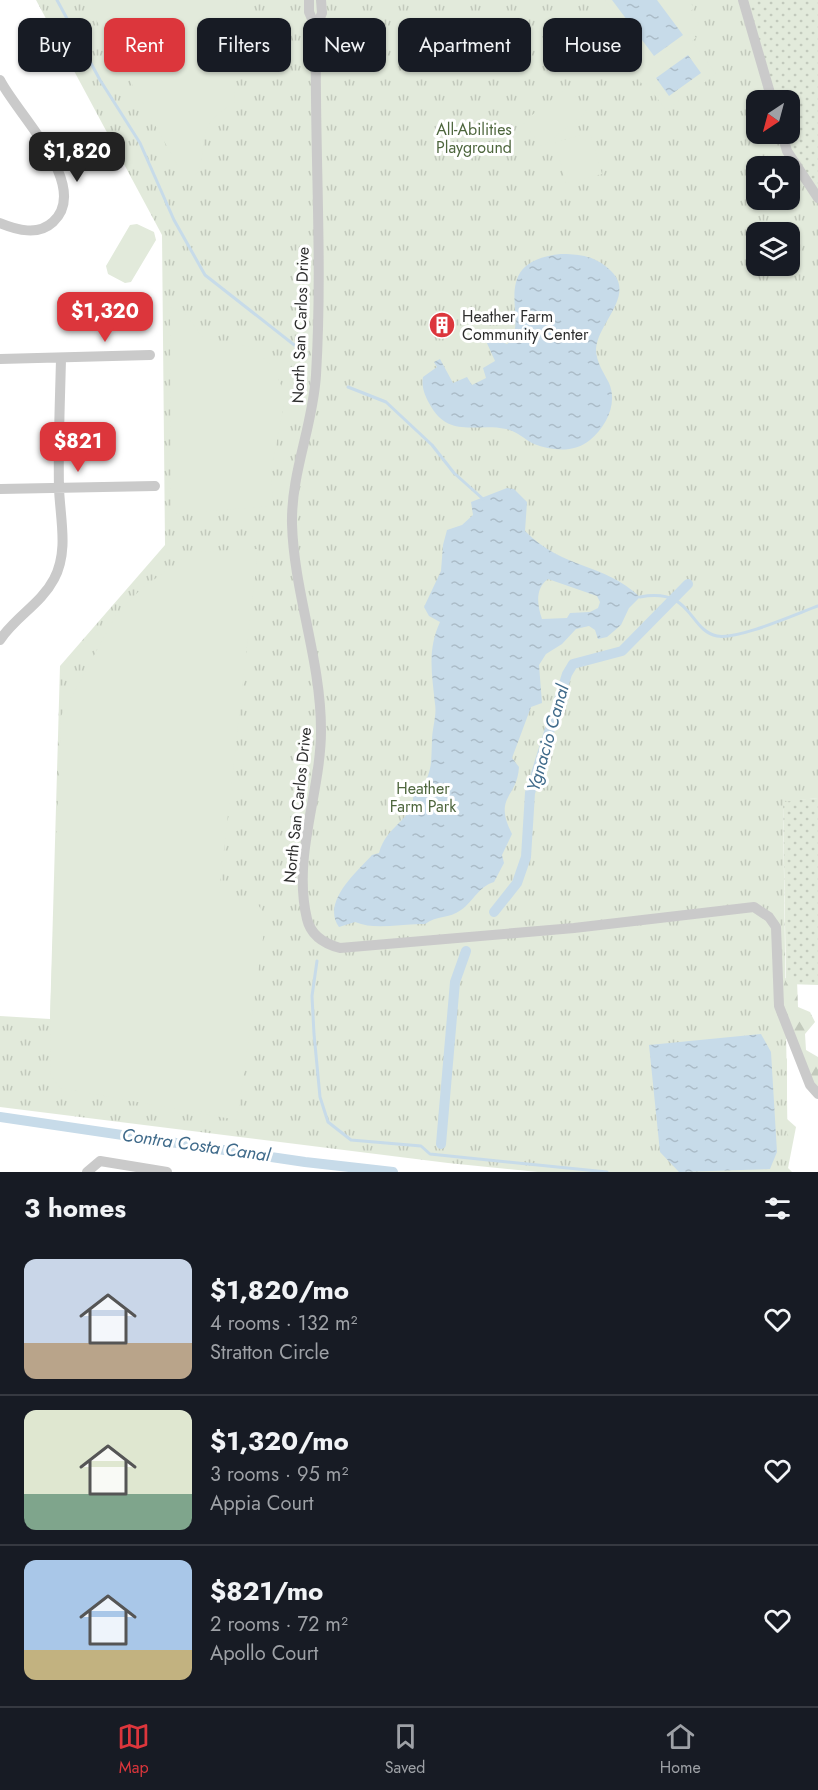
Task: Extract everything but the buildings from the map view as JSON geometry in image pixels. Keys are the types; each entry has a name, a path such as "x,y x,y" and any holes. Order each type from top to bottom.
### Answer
{"street":[{"name":"North San Carlos Drive","path":"309,0 311,18"},
{"name":"North San Carlos Drive","path":"320,18 322,13 321,0"},
{"path":"743,0 769,90"},
{"name":"North San Carlos Drive","path":"315,72 318,303 316,376 313,407 296,471 292,496 294,555 321,705 319,761 303,869 303,899 309,926 326,944 340,948 574,928 754,907 769,917 776,927 779,1006 810,1085 818,1094"},
{"path":"0,80 54,162 65,196 55,220 40,229 21,230 0,223"},
{"path":"785,144 787,151 818,198"},
{"path":"0,358 61,359 150,355"},
{"path":"0,640 9,626 32,608 55,579 63,549 59,488 61,359"},
{"path":"0,489 155,486"},
{"path":"87,1172 100,1161 167,1172"}],"green space":[{"name":"Heather Farm Park","path":"36,0 743,0 769,90 746,90 746,144 788,144 794,156 746,156 746,210 800,210 800,166 818,198 818,798 783,802 788,1172 538,1172 448,1163 0,1107 0,1016 50,1019 60,666 165,545 162,235 75,72 92,72 92,18 46,18"},
{"path":"85,0 237,0 236,18 197,18 197,72 235,72 234,104 219,113 210,123 205,133 201,163 197,173 188,184 125,72 185,72 185,18 104,18 104,34"},
{"path":"605,0 689,0 694,8 690,12 699,24 691,30 696,38 692,41 716,74 666,110 645,82 642,84 633,72 642,72 642,18 618,18"},
{"path":"743,0 818,0 818,198 800,166 800,156 794,156 788,144 800,144 800,90 769,90"},
{"path":"568,87 587,112 542,147 523,122"},
{"path":"590,133 602,174 566,183 555,142"},
{"path":"137,224 154,232 156,240 131,282 125,283 108,274 106,266 130,225"},
{"path":"170,307 185,313 203,338 251,347 271,365 286,395 271,471 273,506 171,514"},
{"path":"258,549 219,894 255,900 266,917 237,1120 60,1088 51,1076 50,1019 61,716 116,615 142,588 193,552"},
{"path":"818,798 818,985 786,984 783,801"},
{"path":"778,977 797,980 798,1007 810,1012 815,1022 805,1034 806,1050 818,1057 818,1094 790,1036 776,1047 787,1059 787,1119 796,1127 788,1168 792,1172 728,1172"}],"water":[{"path":"612,0 657,0 683,35 654,56 642,40 642,18 626,18"},
{"path":"688,55 701,73 669,96 656,78"},
{"path":"561,254 581,255 594,259 611,271 618,280 618,299 598,339 596,349 599,363 609,383 612,399 609,414 601,429 584,444 570,449 556,449 534,444 506,429 454,426 445,422 437,414 425,394 423,377 437,367 434,362 440,359 453,383 467,377 472,385 486,378 483,368 495,361 486,341 493,339 507,344 514,335 514,294 516,281 523,269 537,259"},
{"path":"507,488 514,489 527,502 525,531 539,544 568,560 612,577 640,597 629,608 621,625 607,637 598,639 595,630 589,626 576,629 562,644 546,654 539,665 542,703 531,707 512,758 519,767 517,778 505,805 505,812 512,834 502,855 504,863 494,882 484,887 456,913 425,924 372,926 355,922 339,927 334,908 343,888 372,855 379,853 388,835 406,816 413,801 413,792 420,789 429,772 435,713 432,652 440,622 429,616 424,607 441,571 447,530 462,525 473,515 471,502","holes":["548,579 597,596 600,602 598,608 590,612 570,613 567,618 542,619 538,597 541,587"]},
{"path":"761,1034 771,1052 777,1152 770,1169 679,1172 660,1152 649,1045"}],"waterway":[{"path":"57,0 100,80 140,143 174,220 205,275 307,355"},
{"path":"348,387 386,402 432,445 454,473 483,499"},
{"name":"Ygnacio Canal","path":"494,912 517,883 526,857 530,793 567,674 573,664 622,651 688,584"},
{"path":"640,597 657,596 670,598 680,603 700,626 717,636 739,634 818,606"},
{"name":"Ygnacio Canal","path":"441,1144 455,982 466,951"},
{"path":"317,961 312,996 320,1097 328,1122 351,1140 421,1146 430,1154 607,1172"},
{"name":"Contra Costa Canal","path":"0,1117 305,1162 393,1172"}],"place":[{"name":"Heather Farm Community Center","path":"442,325"}],"park label":[{"name":"All-Abilities Playground","path":"474,138"}]}
